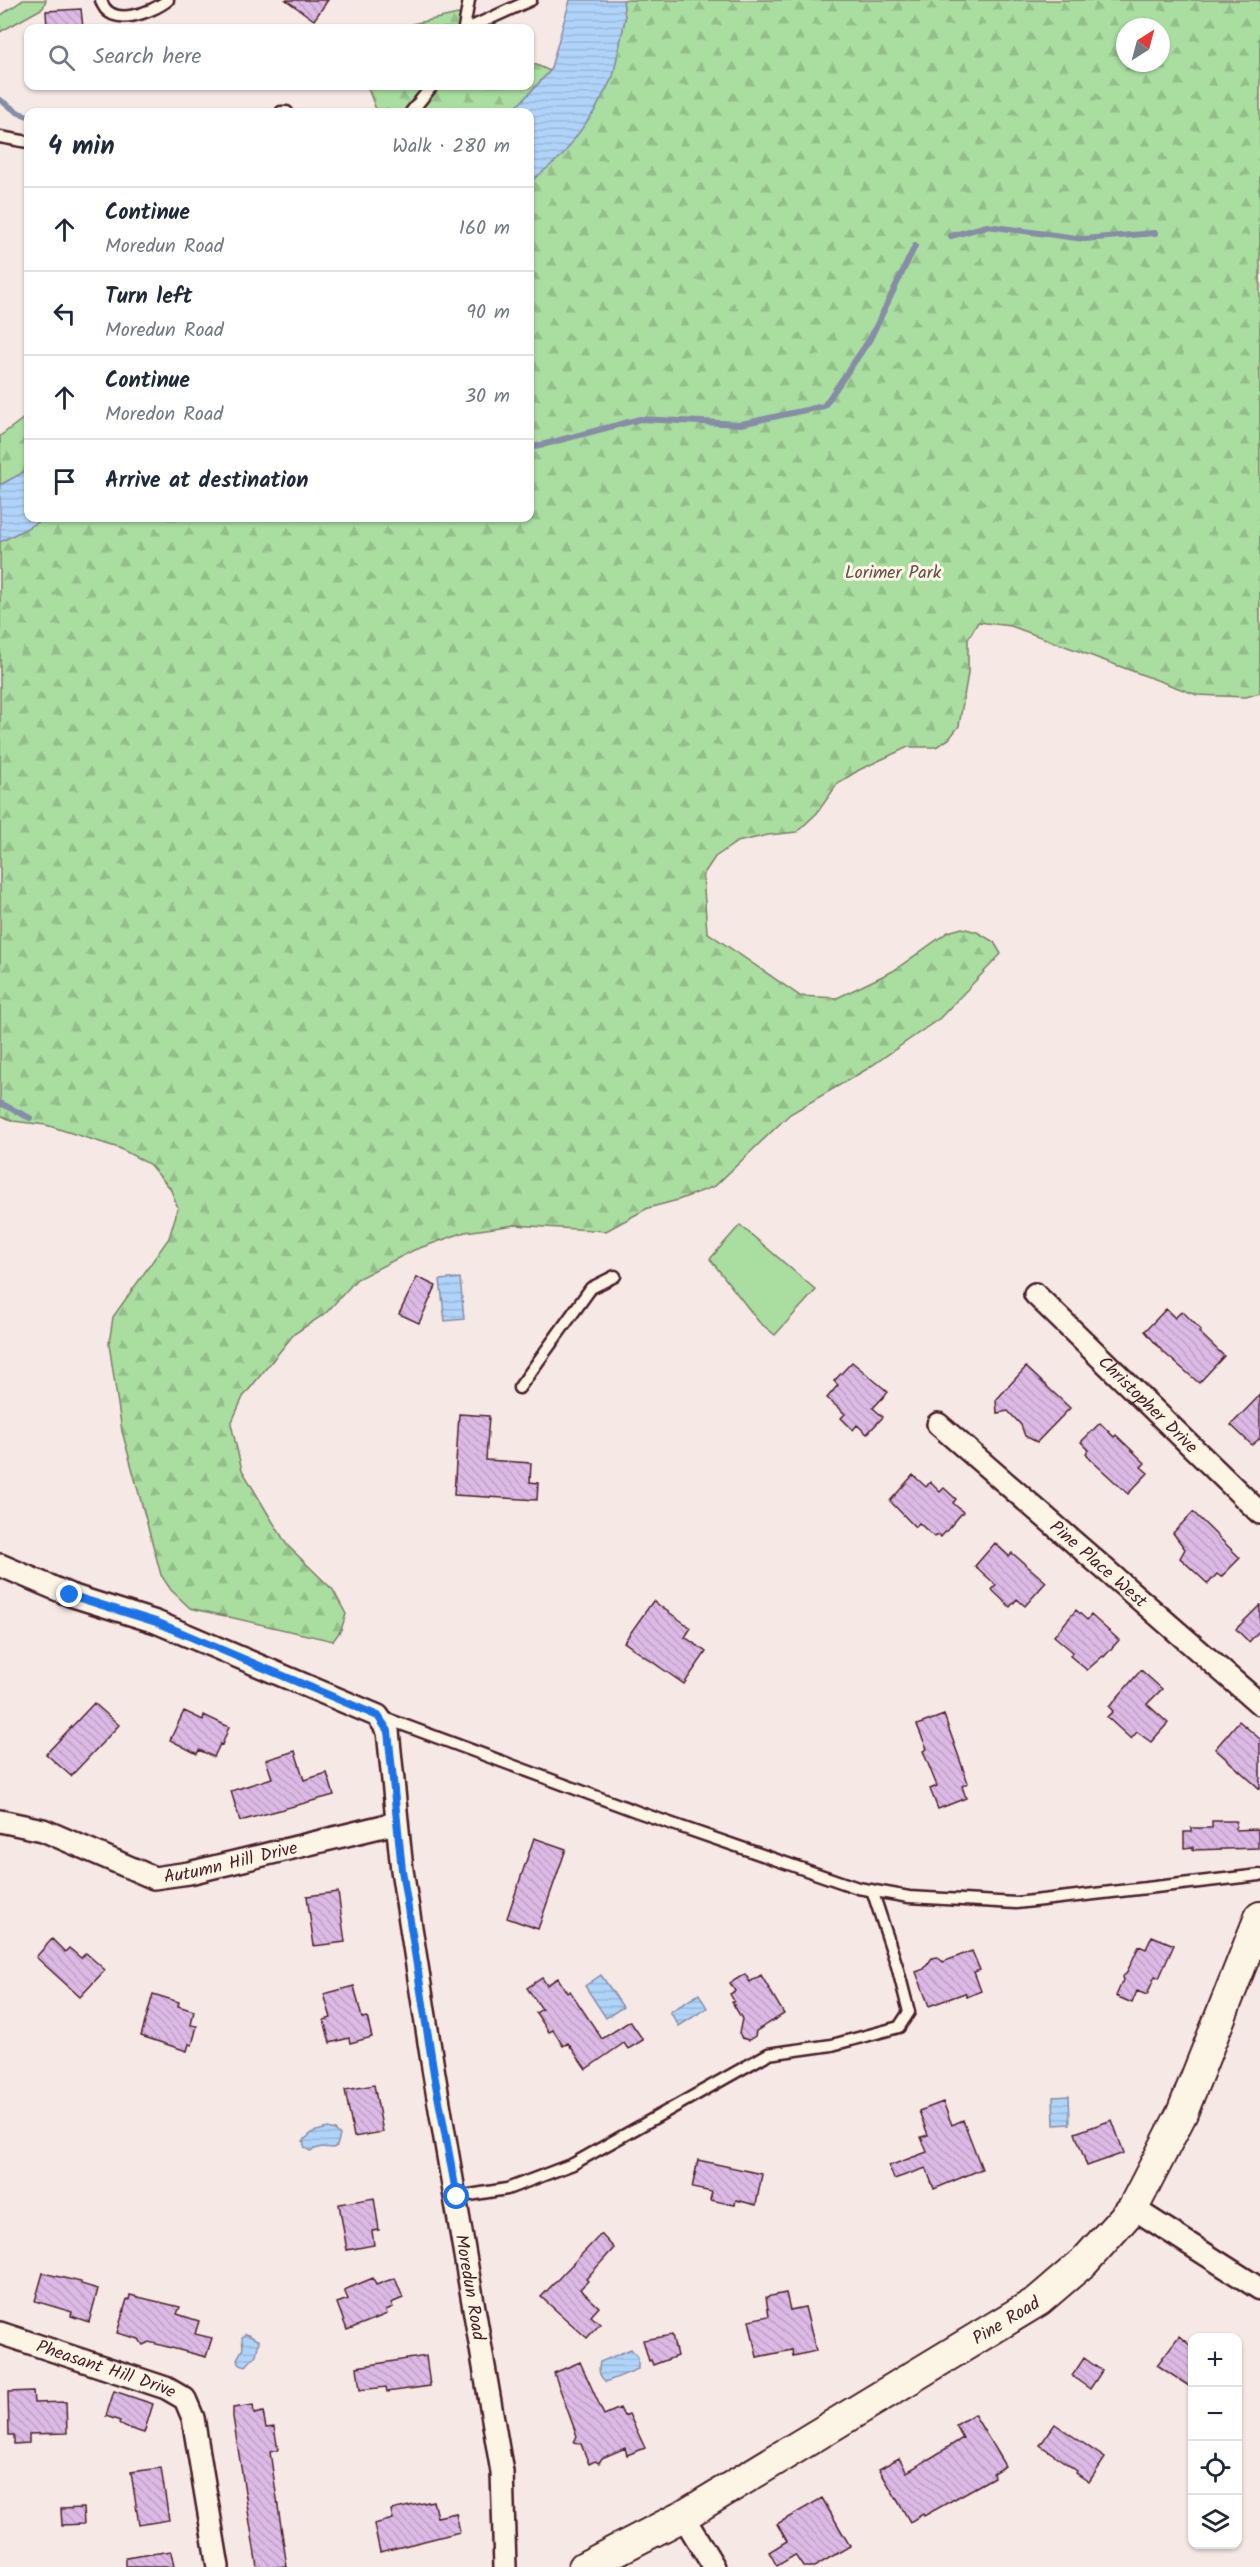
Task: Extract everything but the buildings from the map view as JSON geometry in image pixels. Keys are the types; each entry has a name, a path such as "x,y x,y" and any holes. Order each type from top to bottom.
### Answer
{"street":[{"name":"Christopher Drive","path":"1035,1294 1260,1513"},
{"name":"Pine Place West","path":"938,1424 1260,1704"},
{"path":"0,1565 70,1595 156,1622 378,1716"},
{"name":"Moredun Road","path":"378,1716 388,1731 396,1823 434,2074 457,2197 502,2472 506,2567"},
{"name":"Autumn Hill Drive","path":"0,1821 43,1830 154,1878 189,1873 396,1823"},
{"name":"Pine Road","path":"584,2567 683,2516 1038,2301 1085,2261 1133,2208 1182,2113 1260,1917"},
{"path":"1133,2208 1260,2289"},
{"name":"Pheasant Hill Drive","path":"0,2333 166,2388 185,2399 193,2418 218,2567"},
{"path":"683,2516 714,2567"}],"lane":[{"path":"102,0 103,5 113,14 121,16 140,15 168,0"},
{"path":"467,24 469,0"},
{"path":"476,24 531,0"},
{"path":"414,108 429,90"},
{"path":"0,137 24,140"},
{"path":"519,1389 591,1288 615,1276"},
{"path":"378,1716 638,1812 858,1888 909,1896 1016,1903 1260,1875"},
{"path":"457,2197 507,2189 573,2163 768,2054 832,2045 899,2027 909,2012 897,1966 872,1890"}],"green space":[{"path":"23,0 46,0 43,8 0,32 0,16"},
{"name":"Lorimer Park","path":"623,0 1260,0 1260,693 1246,697 1197,695 1011,626 978,622 968,639 968,673 959,726 949,739 936,747 908,747 859,770 838,783 817,813 797,832 768,835 737,842 715,857 703,875 707,932 800,996 837,998 893,971 948,932 962,928 977,932 994,942 1001,954 940,1018 867,1069 790,1114 715,1186 648,1208 606,1231 515,1225 465,1232 414,1250 357,1279 326,1313 294,1334 243,1397 231,1424 242,1470 268,1514 287,1545 333,1590 346,1614 341,1630 333,1641 190,1608 171,1590 161,1575 122,1431 109,1344 113,1317 169,1238 178,1208 170,1188 149,1164 119,1148 46,1125 13,1121 0,1115 0,542 38,522 534,522 534,179 563,154 595,110 613,76 625,19"},
{"path":"458,14 473,24 412,24"},
{"path":"534,64 550,71 534,88"},
{"path":"369,90 532,90 516,108 375,108"},
{"path":"24,418 24,472 0,485 0,436"},
{"path":"740,1225 816,1290 775,1335 759,1322 710,1259"}],"water":[{"path":"570,0 623,0 625,19 613,76 595,110 563,155 534,179 534,108 516,108 550,71"},
{"path":"24,472 24,522 38,522 0,542 0,485"},
{"path":"460,1278 464,1319 445,1321 440,1280"},
{"path":"601,1975 623,2007 606,2018 585,1986"},
{"path":"699,1994 707,2008 679,2026 670,2012"},
{"path":"1069,2096 1070,2124 1054,2125 1053,2097"},
{"path":"328,2128 340,2135 337,2146 321,2147 310,2151 305,2148 303,2141 313,2132"},
{"path":"246,2334 259,2341 256,2355 246,2366 240,2364 237,2359 243,2348 242,2337"},
{"path":"631,2349 638,2357 638,2369 606,2382 600,2373 600,2362"}],"waterway":[{"path":"0,100 24,115"},
{"path":"951,236 987,226 1084,239 1155,233"},
{"path":"534,447 640,419 741,424 824,406 870,339 915,246"},
{"path":"0,1103 30,1118"}],"route":[{"path":"70,1595 156,1622 378,1716 388,1731 402,1870 434,2074 457,2197"}]}
